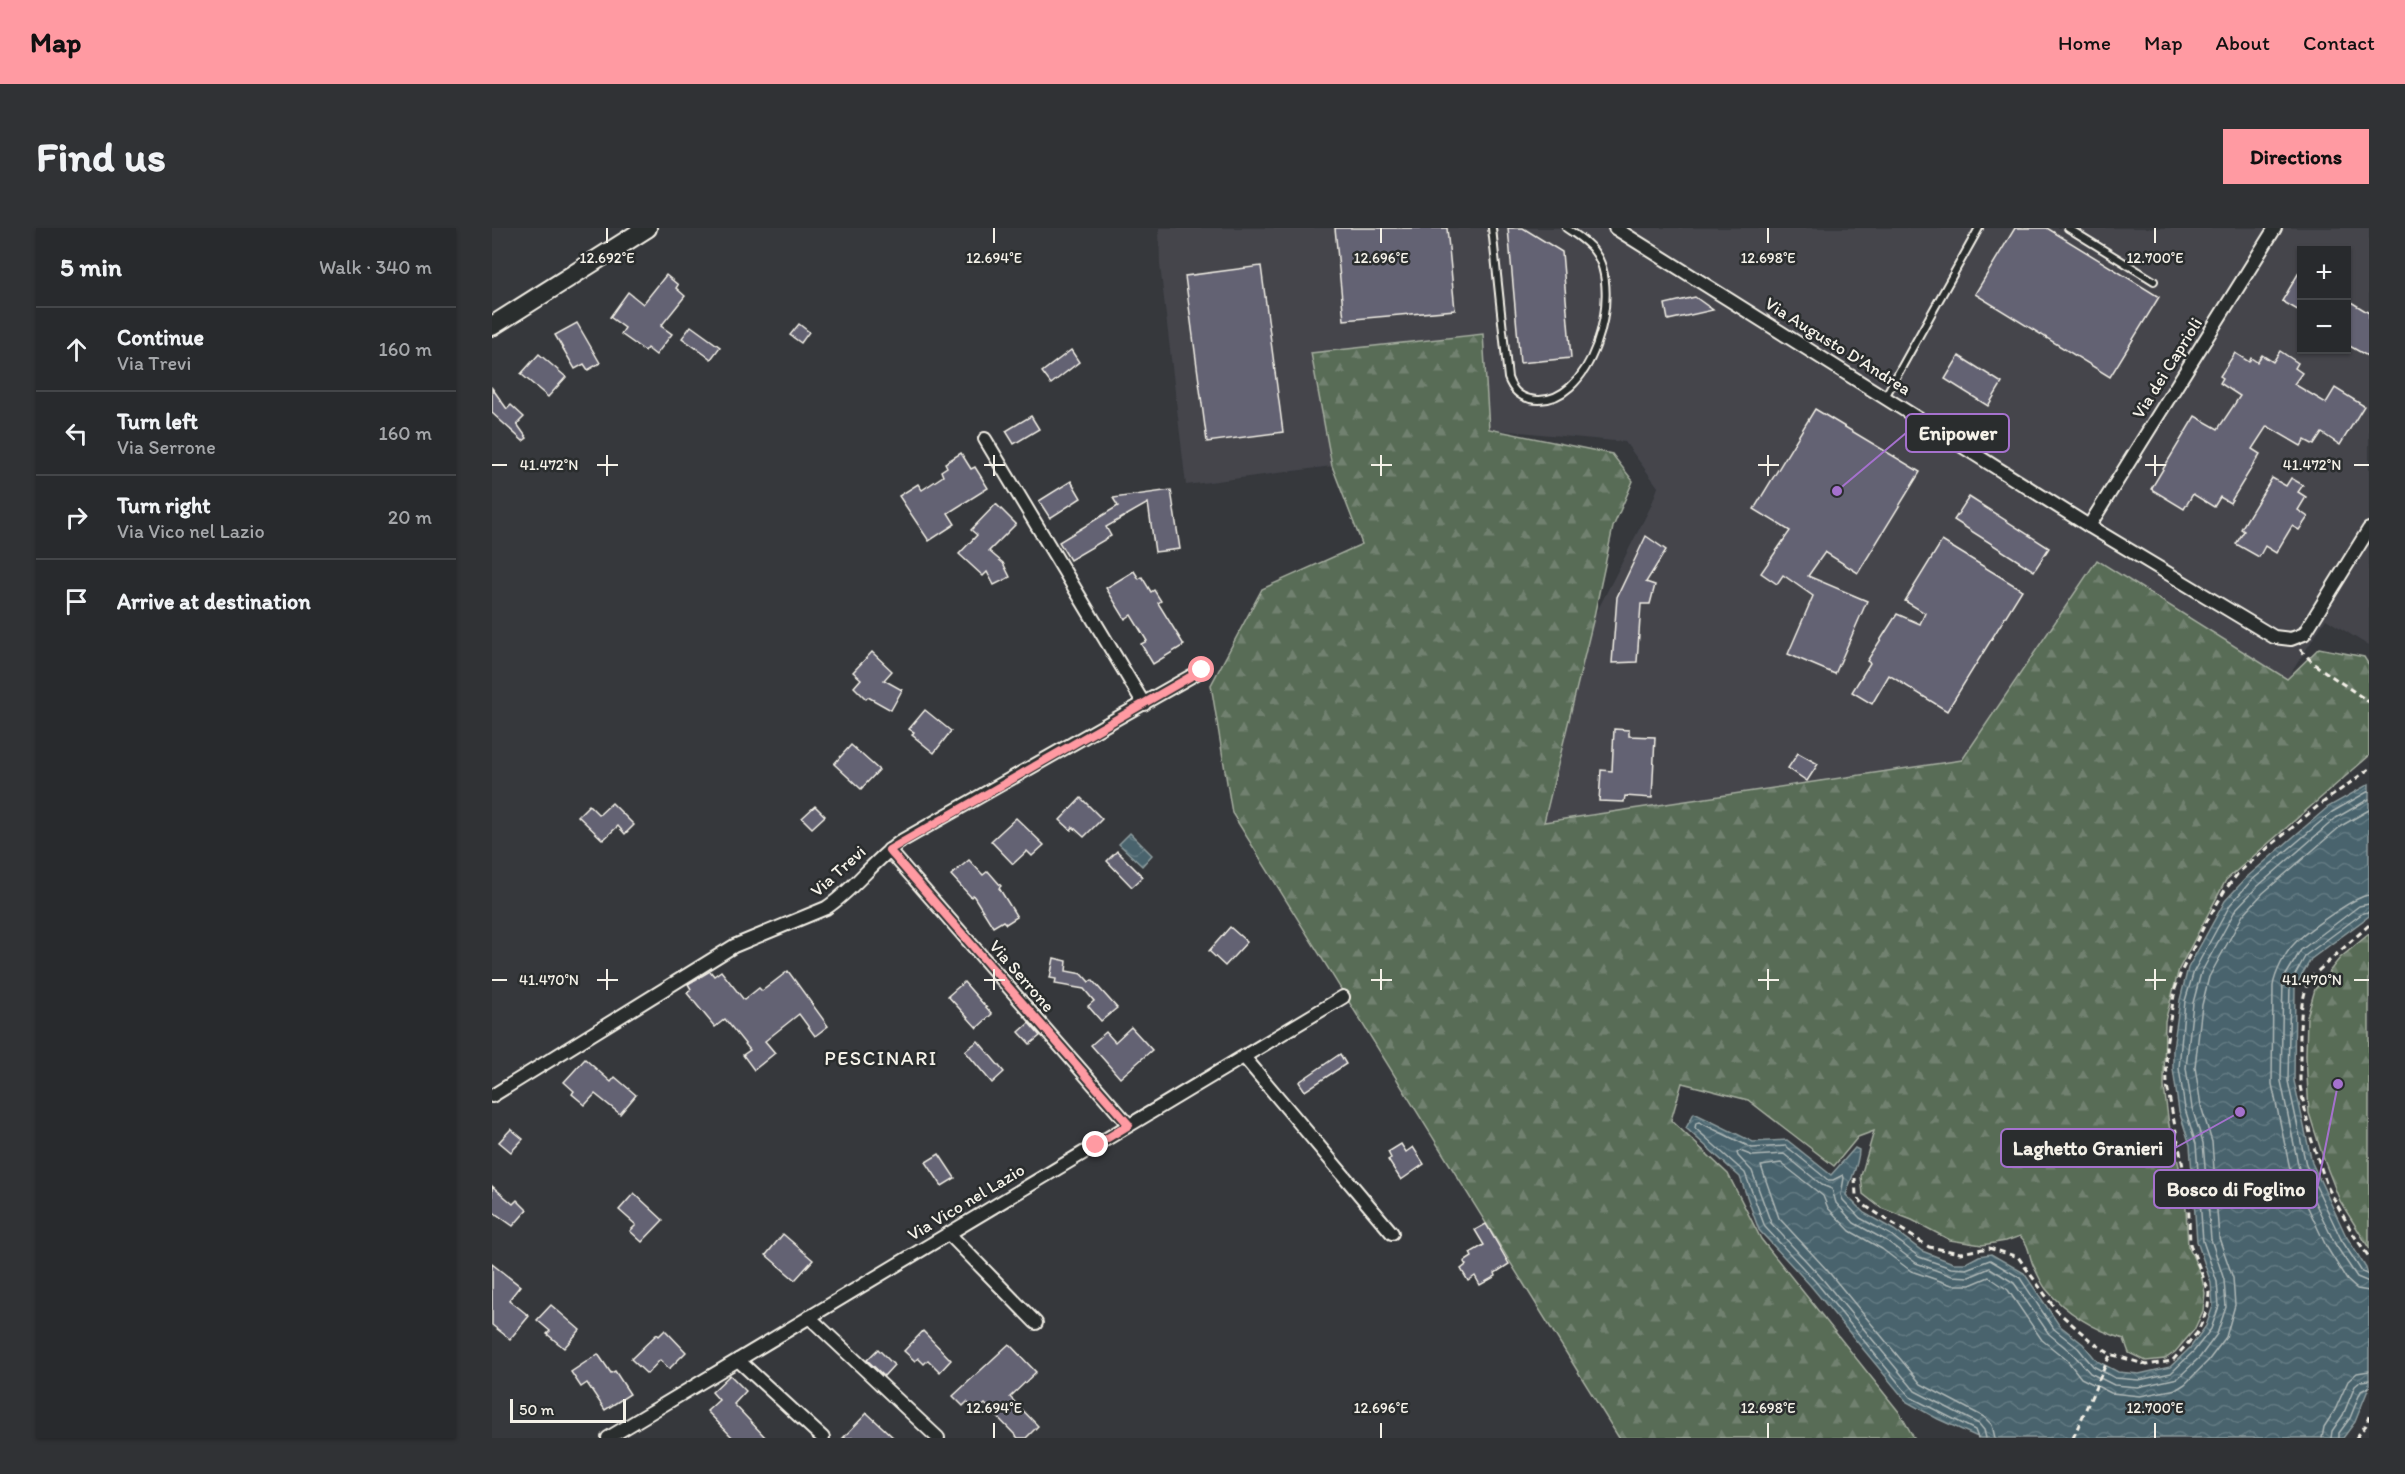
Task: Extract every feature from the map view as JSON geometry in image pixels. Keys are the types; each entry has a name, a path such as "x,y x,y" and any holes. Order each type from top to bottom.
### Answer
{"main road":[{"path":"492,326 647,228"}],"street":[{"name":"Via Augusto D'Andrea","path":"1615,228 2089,526 2265,633 2290,639"},
{"name":"Via dei Caprioli","path":"2089,526 2275,228"},
{"path":"985,439 1144,704"},
{"path":"2290,639 2308,630 2369,529"},
{"name":"Via Trevi","path":"492,1095 734,946 826,908 839,899 889,850 1202,670"},
{"name":"Via Serrone","path":"889,850 1129,1125"},
{"name":"Via Vico nel Lazio","path":"608,1438 1343,997"},
{"path":"1244,1057 1392,1233"},
{"path":"949,1233 1036,1323"},
{"path":"809,1317 938,1438"},
{"path":"738,1360 823,1438"}],"lane":[{"path":"1492,228 1508,378 1519,395 1542,400 1552,398 1563,391 1586,368 1598,342 1604,310 1605,279 1598,258 1586,242 1566,228"},
{"path":"1886,397 1979,228"},
{"path":"2068,228 2154,280"}],"path":[{"path":"2290,639 2309,660 2369,702"},
{"path":"1855,1178 1856,1195 1864,1205 1929,1247 1960,1253 1989,1248 2018,1257 2055,1310 2110,1354 2147,1365 2172,1361 2197,1333 2208,1307 2207,1283 2190,1244 2188,1192 2167,1086 2166,1045 2175,989 2204,926 2225,890 2239,872 2318,806 2369,769"},
{"path":"2369,925 2308,980 2302,1004 2300,1028 2300,1086 2311,1138 2327,1186 2353,1234 2369,1257"},
{"path":"2073,1438 2110,1354"},
{"path":"2356,1438 2366,1425 2369,1416"}],"shaded area":[{"path":"1159,228 2369,228 2369,646 2326,619 2287,679 2098,560 1962,760 1543,822 1594,617 1651,506 1658,487 1625,442 1489,429 1483,334 1311,353 1332,466 1186,485 1160,265"}],"green space":[{"path":"1483,334 1489,429 1612,454 1633,481 1613,527 1593,621 1544,822 1962,760 2097,560 2287,679 2319,648 2364,657 2369,665 2369,756 2226,880 2179,969 2165,1021 2164,1087 2169,1125 2185,1191 2188,1246 2201,1274 2205,1293 2203,1311 2194,1330 2175,1352 2165,1359 2146,1361 2129,1353 2124,1339 2092,1326 2063,1306 2043,1285 2026,1244 2020,1236 1982,1245 1950,1240 1912,1220 1881,1208 1863,1194 1861,1176 1874,1131 1858,1137 1834,1166 1748,1100 1682,1083 1671,1120 1728,1174 1761,1239 1899,1412 1914,1438 1619,1438 1232,813 1211,685 1262,589 1362,544 1332,466 1311,353"},
{"path":"2369,934 2369,1248 2340,1201 2324,1160 2309,1113 2306,1056 2307,1017 2315,989 2340,958"}],"water":[{"path":"2369,784 2369,916 2311,959 2295,987 2294,1081 2312,1163 2346,1236 2366,1268 2369,1279 2369,1387 2355,1422 2343,1438 1980,1438 1907,1402 1810,1285 1759,1230 1740,1177 1686,1128 1694,1113 1753,1142 1787,1140 1831,1175 1855,1148 1859,1150 1856,1167 1846,1195 1864,1213 1894,1230 1922,1251 1953,1263 1966,1263 1979,1256 1991,1254 2024,1273 2059,1325 2083,1344 2097,1361 2118,1372 2139,1374 2170,1367 2190,1348 2206,1326 2213,1306 2211,1283 2197,1241 2190,1145 2179,1111 2173,1069 2173,1049 2180,1000 2188,968 2225,901 2247,877 2328,807"},
{"path":"1130,833 1152,855 1142,866 1119,844"}],"building":[{"path":"1335,228 1447,228 1455,310 1344,320"},
{"path":"1508,228 1523,228 1562,252 1571,358 1520,363"},
{"path":"2015,228 2047,228 2159,297 2110,377 1975,294"},
{"path":"1261,266 1283,432 1207,442 1185,276"},
{"path":"666,275 678,285 676,288 685,296 661,326 672,334 656,355 647,348 645,351 621,334 625,328 610,317 628,292 643,304"},
{"path":"2297,276 2297,310 2282,301"},
{"path":"1695,297 1713,310 1668,320 1665,304"},
{"path":"2351,302 2369,313 2369,357 2351,347"},
{"path":"577,323 600,363 588,370 584,364 575,369 555,335"},
{"path":"799,324 809,332 801,343 790,335"},
{"path":"691,326 720,347 711,359 682,338"},
{"path":"1071,350 1079,362 1051,384 1042,372"},
{"path":"2280,351 2298,363 2295,368 2302,373 2294,384 2326,403 2335,388 2364,406 2340,445 2322,433 2314,445 2305,440 2301,446 2267,426 2252,449 2260,454 2230,503 2220,497 2214,507 2193,494 2184,509 2151,489 2195,416 2218,429 2240,396 2220,383 2223,378 2220,376 2235,353 2249,362 2251,358 2257,362 2262,355 2273,362"},
{"path":"539,354 566,377 548,397 521,374"},
{"path":"1959,356 2002,383 1988,406 1945,379"},
{"path":"492,388 507,409 511,405 524,417 517,424 527,438 523,441 492,413"},
{"path":"1815,409 1920,472 1858,573 1825,552 1808,576 1867,601 1835,674 1788,654 1813,596 1783,575 1777,584 1761,573 1790,531 1754,509"},
{"path":"1031,416 1039,429 1014,444 1006,431"},
{"path":"961,453 971,469 975,467 988,488 948,513 955,524 929,541 899,496 918,484 922,490 943,476 941,471 947,467 945,463"},
{"path":"2272,478 2286,486 2291,478 2303,485 2298,492 2306,497 2298,510 2308,517 2299,530 2292,526 2276,553 2265,546 2259,557 2236,544 2244,531 2241,529"},
{"path":"1071,481 1081,498 1050,518 1039,501"},
{"path":"1171,490 1180,549 1155,552 1148,503 1106,527 1111,536 1070,560 1059,542 1118,506 1113,498"},
{"path":"1969,497 2049,548 2034,571 1954,520"},
{"path":"996,504 1016,524 989,551 1003,563 1010,577 994,585 987,572 983,576 959,554 977,535 971,530"},
{"path":"1646,536 1666,550 1646,582 1655,585 1650,604 1641,604 1637,662 1612,663 1617,597"},
{"path":"1942,541 2022,590 1947,711 1889,675 1872,704 1852,692 1870,663 1867,661 1897,614 1920,624 1925,613 1905,601"},
{"path":"1134,571 1139,579 1142,577 1151,592 1154,590 1161,601 1158,603 1184,645 1153,664 1141,644 1147,641 1131,615 1125,619 1106,588"},
{"path":"872,652 892,671 884,680 902,690 891,710 868,697 866,699 854,687 861,679 853,672"},
{"path":"925,710 951,731 934,753 912,735 914,732 909,729"},
{"path":"1614,729 1629,730 1629,736 1655,737 1652,798 1625,796 1624,802 1599,801 1601,770 1612,771"},
{"path":"851,745 879,770 861,789 834,764"},
{"path":"1798,753 1818,764 1807,781 1788,768"},
{"path":"1081,798 1102,819 1084,837 1073,827 1071,830 1060,820"},
{"path":"612,803 634,825 625,834 618,826 603,840 578,816 589,805 599,815"},
{"path":"815,806 825,816 812,828 802,818"},
{"path":"1016,818 1044,845 1032,856 1027,851 1013,864 991,841"},
{"path":"1117,851 1143,877 1132,887 1107,861"},
{"path":"969,860 983,875 988,871 1001,886 999,888 1017,917 1006,924 1003,921 993,927 973,895 971,897 951,875"},
{"path":"1230,927 1247,942 1225,966 1209,951"},
{"path":"1054,958 1067,961 1066,971 1082,974 1089,982 1092,980 1117,1008 1101,1021 1088,1006 1094,1001 1084,989 1055,984 1056,979 1050,978"},
{"path":"710,971 714,976 721,971 744,1000 759,988 762,991 788,971 828,1026 815,1036 799,1014 765,1041 775,1053 754,1070 743,1055 750,1050 725,1019 715,1027 687,993 691,989 688,984"},
{"path":"964,982 992,1014 977,1028 948,996"},
{"path":"1029,1023 1040,1036 1030,1044 1019,1032"},
{"path":"1131,1027 1152,1050 1120,1078 1091,1045 1106,1032 1115,1042"},
{"path":"978,1041 1004,1072 992,1083 965,1051"},
{"path":"1340,1054 1346,1064 1305,1091 1299,1082"},
{"path":"585,1059 611,1082 615,1077 636,1095 620,1114 595,1094 585,1105 572,1094 574,1091 564,1082"},
{"path":"511,1129 523,1139 511,1152 499,1142"},
{"path":"1401,1144 1406,1152 1413,1147 1424,1164 1401,1180 1388,1160 1391,1158 1388,1152"},
{"path":"939,1154 955,1178 942,1186 926,1162"},
{"path":"492,1186 513,1204 517,1200 527,1210 513,1226 492,1211"},
{"path":"634,1193 663,1220 642,1242 630,1231 636,1225 619,1210"},
{"path":"1486,1224 1509,1264 1495,1273 1496,1276 1480,1285 1475,1276 1468,1281 1461,1269 1466,1265 1464,1262 1472,1257 1470,1253 1484,1245 1475,1230"},
{"path":"783,1234 813,1260 795,1280 766,1255"},
{"path":"492,1264 520,1286 509,1300 529,1316 510,1339 492,1325"},
{"path":"551,1305 580,1330 564,1348 547,1334 550,1331 537,1320"},
{"path":"665,1330 686,1352 669,1369 660,1360 647,1374 631,1359 657,1334 659,1336"},
{"path":"923,1331 951,1360 940,1372 928,1360 924,1364 918,1358 915,1361 904,1351"},
{"path":"1009,1344 1036,1372 1010,1397 1038,1426 1026,1438 1018,1438 985,1404 976,1412 967,1402 963,1406 953,1396"},
{"path":"878,1349 894,1365 884,1376 867,1360"},
{"path":"598,1354 611,1373 615,1371 630,1394 605,1410 587,1383 581,1387 571,1372"},
{"path":"730,1375 746,1391 734,1404 766,1438 733,1438 707,1411 719,1400 712,1392"},
{"path":"867,1413 894,1438 843,1438"}],"place":[{"name":"Enipower","path":"1837,491"},
{"name":"Bosco di Foglino","path":"2338,1084"},
{"name":"Laghetto Granieri","path":"2240,1112"}],"district":[{"name":"PESCINARI","path":"881,1058"}],"route":[{"path":"1096,1145 1129,1125 889,850 1202,670"}]}
